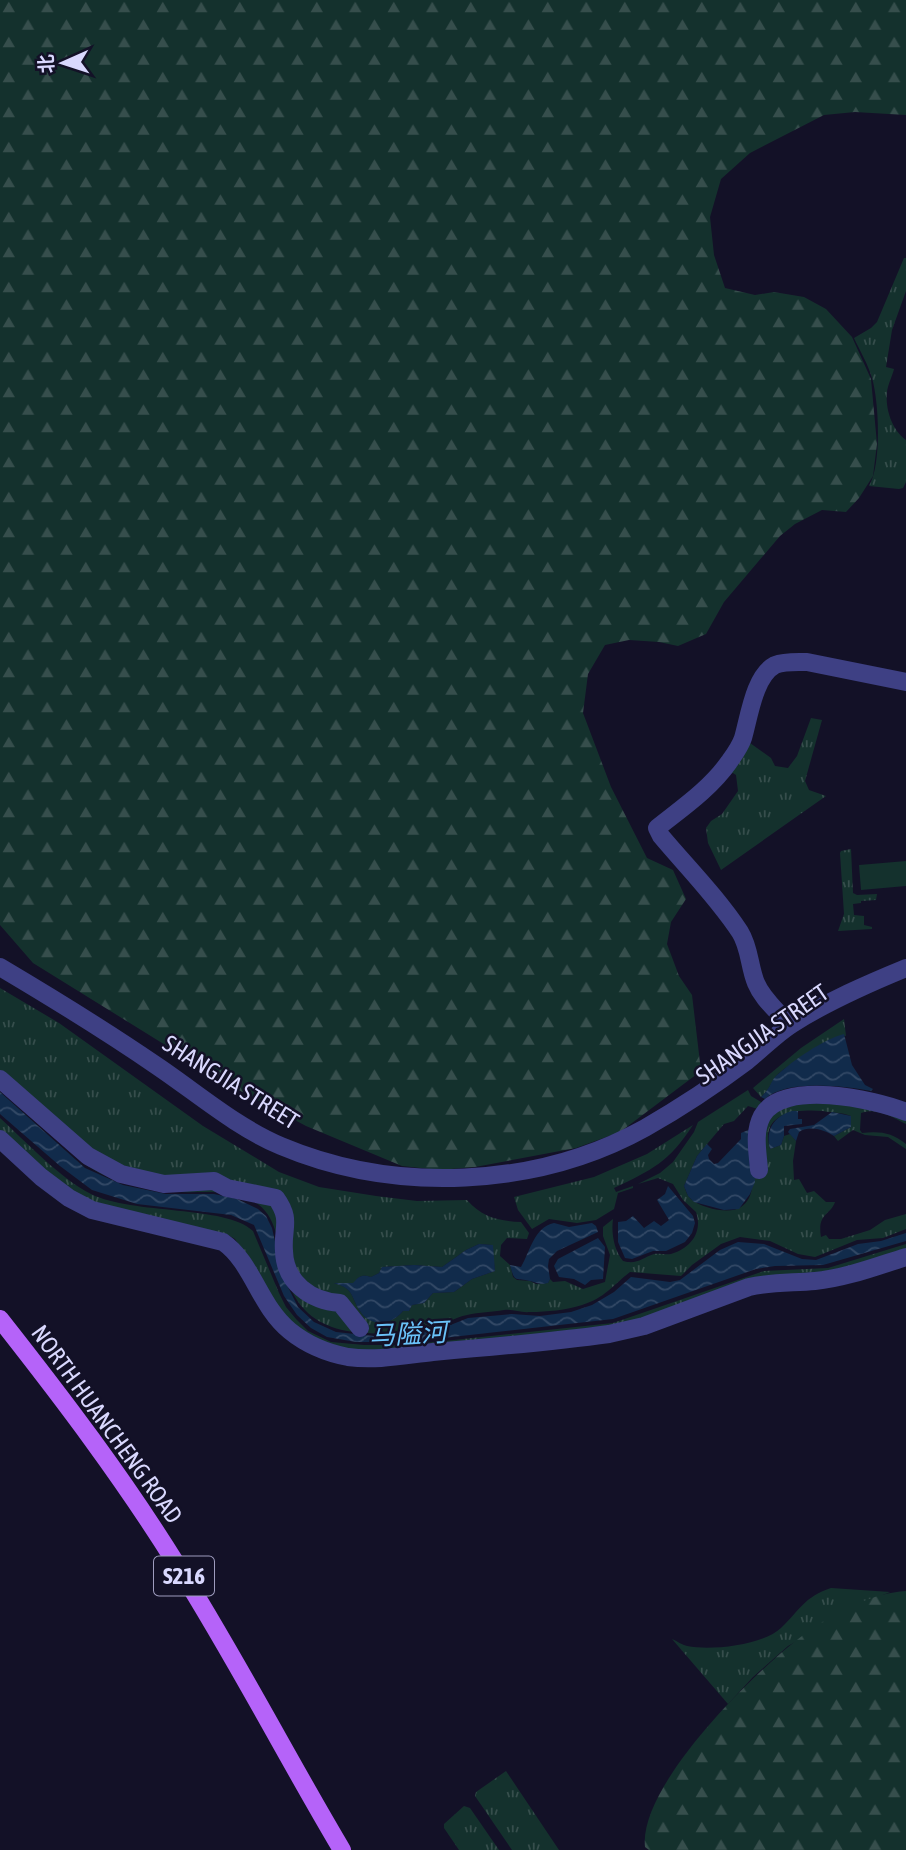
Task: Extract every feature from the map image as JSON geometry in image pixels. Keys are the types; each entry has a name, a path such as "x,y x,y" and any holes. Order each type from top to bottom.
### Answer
{"main road":[{"name":"NORTH HUANCHENG ROAD","path":"0,1319 108,1459 169,1552 211,1618 342,1850"},
{"name":"NORTH HUANCHENG ROAD","path":"0,1334 73,1424 169,1568 333,1850"}],"street":[{"path":"789,1025 757,987 749,953 740,932 702,883 660,836 657,828 688,805 727,765 743,740 751,704 764,676 773,666 807,662 906,682"},
{"name":"SHANGJIA STREET","path":"0,967 98,1025 217,1108 280,1146 335,1164 421,1178 497,1175 569,1159 603,1148 648,1126 694,1097 744,1063 789,1025 846,994 906,968"},
{"name":"SHANGJIA STREET","path":"0,977 93,1031 212,1115 277,1153 333,1173 362,1180 440,1187 498,1184 540,1177 627,1148 717,1096 776,1053 796,1034 823,1017 906,978"},
{"path":"0,1079 88,1156 121,1174 164,1184 214,1181 227,1188 276,1198 286,1216 284,1253 292,1279 313,1296 327,1302 340,1303 360,1328"},
{"path":"759,1170 757,1138 760,1120 770,1107 780,1102 810,1096 854,1098 885,1104 906,1112"},
{"path":"0,1139 34,1172 81,1205 104,1214 223,1242 232,1248 268,1308 289,1330 310,1344 346,1356 384,1359 609,1334 644,1326 749,1287 817,1281 906,1257"}],"green space":[{"path":"0,0 906,0 906,115 855,112 824,115 750,153 721,179 710,217 714,255 725,288 755,295 774,292 804,297 826,309 852,337 871,379 877,444 873,476 846,512 822,510 795,524 780,536 724,602 706,634 678,646 629,640 605,645 588,674 583,713 611,787 647,858 673,870 686,899 671,922 667,944 679,976 692,995 701,1071 620,1132 576,1148 475,1167 439,1170 402,1166 306,1126 233,1087 33,963 0,925"},
{"path":"904,258 906,291 892,330 886,367 894,369 887,392 888,412 893,425 906,440 906,482 903,488 899,489 869,486 878,449 876,402 870,373 854,338 877,322"},
{"path":"811,718 822,720 805,781 809,790 826,796 721,870 708,843 706,828 722,814 738,791 736,775 725,775 750,743 771,758 775,766 788,768 797,756"},
{"path":"851,849 853,893 877,894 876,900 853,904 854,915 864,916 864,925 872,929 838,931 844,914 840,853"},
{"path":"906,861 906,886 861,890 859,865"},
{"path":"0,988 59,1023 203,1126 279,1172 319,1187 376,1196 417,1201 467,1200 491,1217 521,1222 529,1233 527,1239 507,1238 501,1245 500,1256 510,1265 513,1277 536,1284 548,1283 550,1279 553,1282 565,1281 583,1289 605,1282 610,1255 603,1236 603,1227 613,1219 614,1241 623,1261 636,1262 654,1254 671,1254 690,1243 698,1226 696,1212 683,1200 673,1184 658,1178 638,1184 660,1173 673,1162 698,1122 748,1090 751,1096 761,1102 761,1110 748,1106 734,1121 724,1124 697,1156 684,1186 692,1200 716,1210 741,1207 751,1194 755,1166 758,1174 762,1173 762,1132 767,1119 778,1108 794,1102 834,1101 874,1108 906,1119 906,1124 884,1114 867,1111 861,1113 860,1130 862,1133 881,1133 896,1137 906,1144 906,1149 888,1137 865,1135 853,1130 838,1141 834,1136 851,1127 851,1116 802,1111 783,1115 775,1120 768,1137 770,1149 781,1145 784,1136 790,1134 796,1141 794,1180 799,1179 807,1193 814,1191 826,1202 835,1202 822,1219 821,1237 826,1235 829,1239 841,1239 906,1214 906,1229 883,1238 857,1240 815,1257 798,1254 770,1241 740,1237 721,1244 681,1276 630,1272 603,1295 576,1307 543,1312 507,1310 476,1313 436,1326 400,1332 348,1331 317,1320 295,1297 288,1282 277,1234 263,1209 251,1200 229,1193 172,1192 107,1177 71,1152 0,1087 0,1082 85,1157 121,1177 162,1185 212,1184 225,1190 273,1200 284,1219 283,1257 291,1281 310,1297 337,1305 359,1330 362,1329 342,1302 315,1295 297,1282 287,1255 288,1215 284,1204 276,1196 229,1186 213,1179 162,1181 137,1176 114,1167 93,1156 55,1127 0,1077","holes":["479,1244 492,1245 495,1271 472,1279 454,1292 433,1293 424,1303 412,1305 409,1311 403,1311 387,1322 370,1320 358,1309 347,1289 334,1283 354,1283 361,1276 371,1277 379,1273 382,1267 442,1267"]},
{"path":"844,1019 846,1036 821,1044 792,1063 778,1074 761,1097 753,1088 801,1048"},
{"path":"0,1118 56,1170 91,1194 130,1205 222,1217 253,1231 286,1307 308,1331 331,1342 407,1345 613,1323 764,1271 828,1268 906,1244 906,1251 629,1323 387,1353 330,1347 285,1319 235,1239 228,1235 101,1208 76,1196 0,1131"},
{"path":"693,1125 676,1148 659,1164 614,1188 616,1192 633,1186 618,1193 614,1209 596,1220 577,1223 549,1219 532,1229 518,1210 514,1197 594,1177 647,1154"},
{"path":"831,1588 890,1592 868,1601 788,1646 728,1704 672,1639 687,1646 709,1648 762,1639 781,1628 808,1600"},
{"path":"906,1591 906,1850 649,1850 645,1847 648,1821 661,1791 682,1759 736,1696 791,1645 823,1621 870,1599"},
{"path":"506,1771 559,1850 512,1850 475,1796 476,1792"},
{"path":"464,1806 470,1808 499,1850 459,1850 444,1824"}],"water":[{"path":"844,1034 852,1065 865,1085 873,1089 871,1091 846,1087 801,1086 775,1093 765,1099 761,1097 775,1077 792,1063 818,1046"},
{"name":"马隘河","path":"0,1092 85,1168 123,1185 166,1194 214,1194 237,1199 258,1209 266,1216 272,1228 283,1277 298,1307 314,1322 336,1332 374,1336 406,1334 438,1330 468,1318 512,1314 540,1316 571,1312 592,1305 614,1292 631,1277 670,1282 680,1280 720,1250 738,1242 764,1244 802,1259 816,1260 858,1244 881,1241 906,1233 906,1241 823,1265 756,1269 613,1319 407,1342 356,1342 327,1337 311,1328 297,1315 284,1296 254,1225 231,1215 137,1204 92,1190 0,1114"},
{"path":"798,1111 798,1119 802,1119 802,1124 784,1126 781,1145 770,1149 772,1125 780,1116"},
{"path":"832,1112 851,1116 851,1127 834,1136 817,1129 803,1130 799,1132 796,1141 788,1132 790,1129 814,1125"},
{"path":"753,1128 755,1182 739,1209 724,1210 694,1202 684,1186 697,1156 707,1144 712,1149 708,1155 709,1159 714,1164 718,1163 741,1139 741,1133"},
{"path":"668,1186 693,1216 695,1223 692,1233 685,1242 666,1251 653,1251 632,1259 625,1258 618,1242 618,1222 633,1216 644,1228 654,1221 661,1226 669,1220 657,1200 665,1194"},
{"path":"554,1223 569,1227 592,1223 598,1232 557,1251 549,1259 548,1283 516,1279 510,1265 521,1267 537,1235 547,1225"},
{"path":"598,1238 605,1247 603,1279 591,1280 585,1285 574,1279 559,1277 554,1266 558,1259"},
{"path":"479,1244 493,1245 495,1271 472,1279 454,1292 433,1293 424,1303 412,1305 409,1311 403,1311 387,1322 369,1320 358,1309 349,1291 334,1283 353,1283 361,1276 371,1277 379,1273 382,1267 442,1267"}]}
